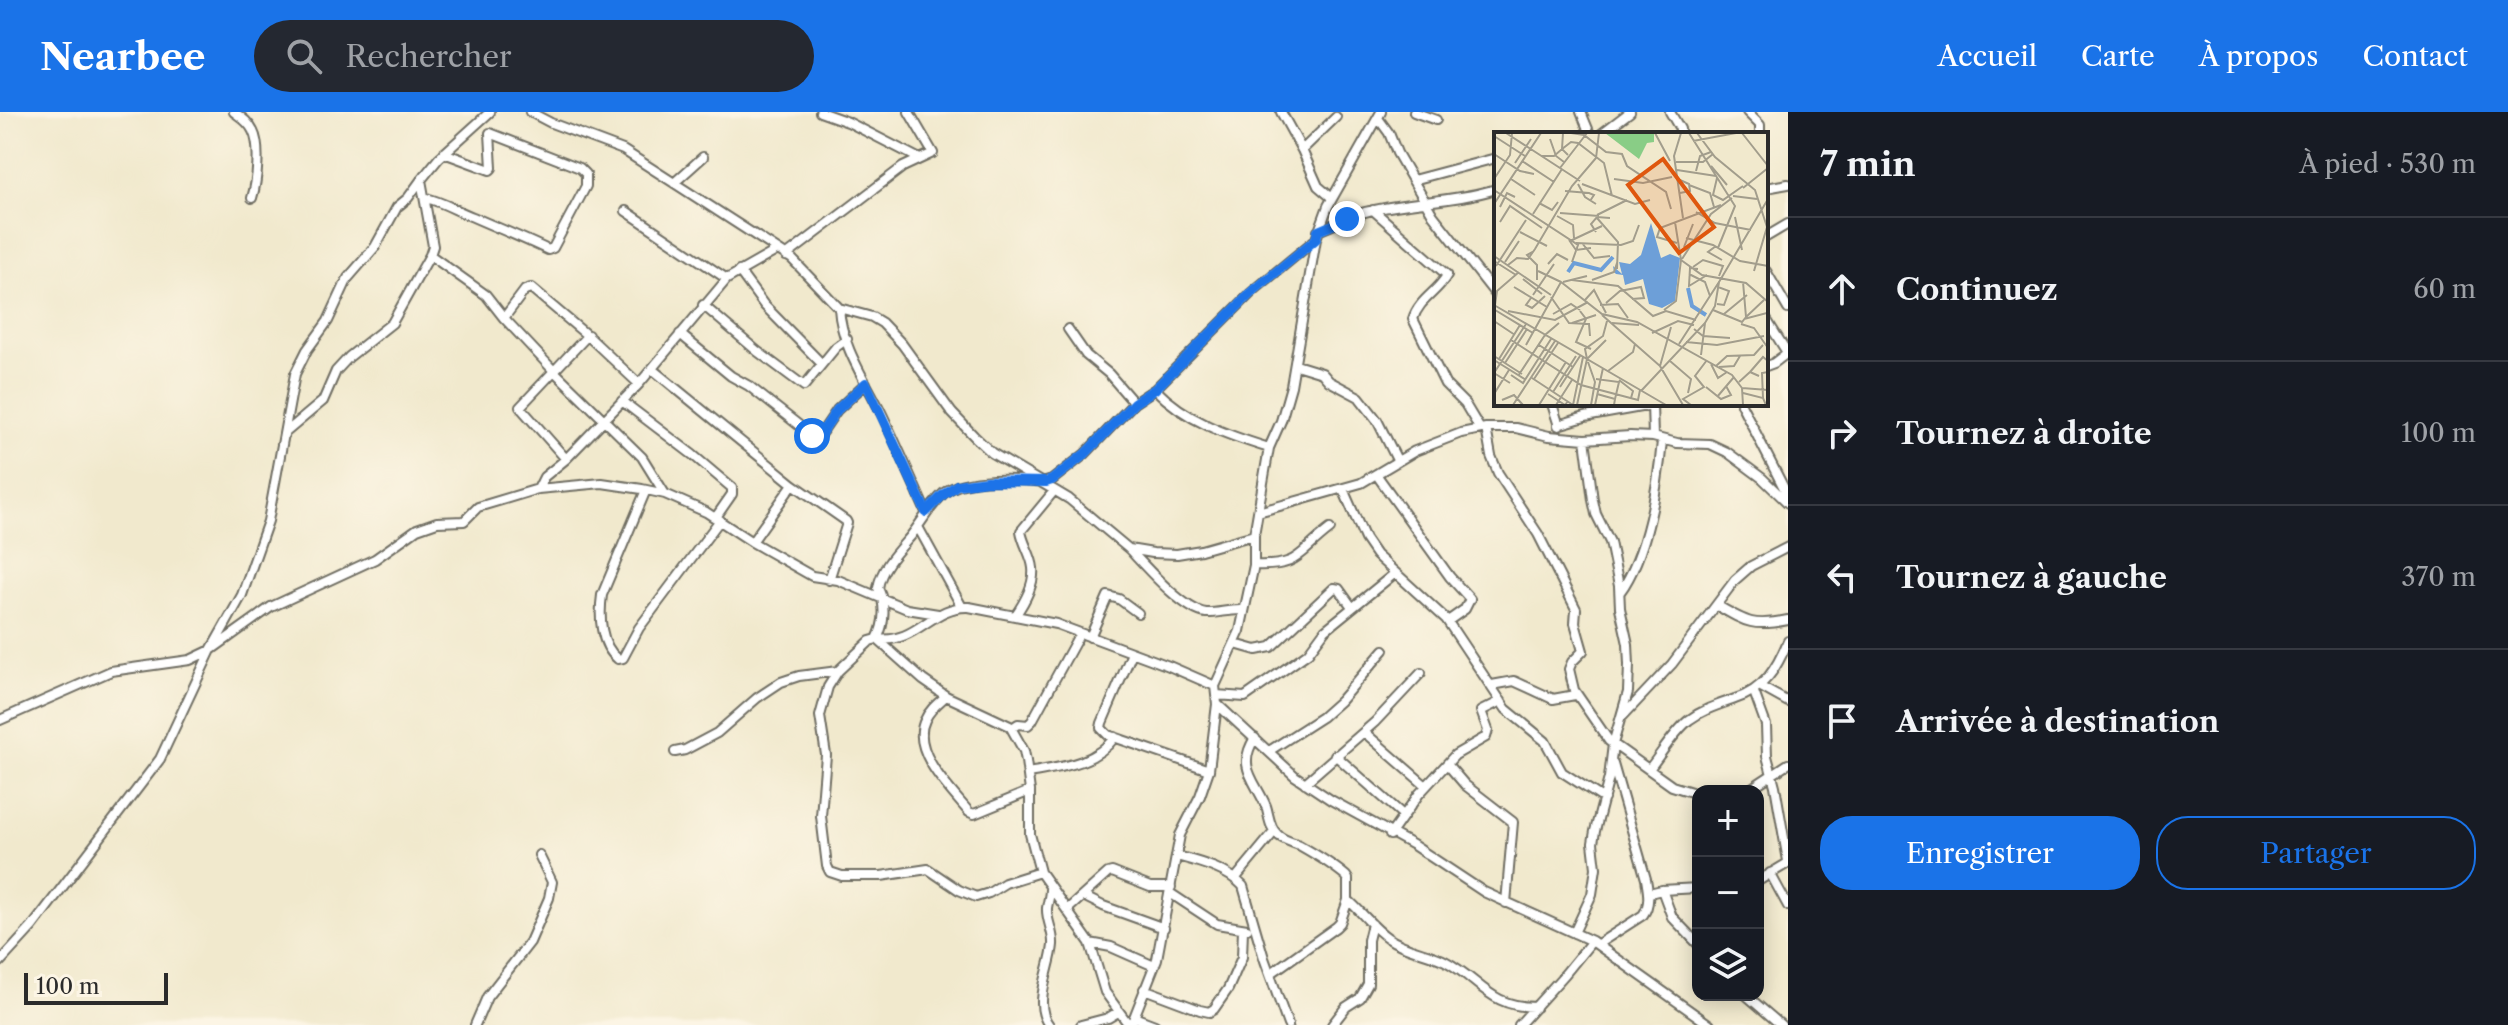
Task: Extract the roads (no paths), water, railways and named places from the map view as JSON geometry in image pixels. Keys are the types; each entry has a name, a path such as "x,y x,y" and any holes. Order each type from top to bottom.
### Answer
{"street":[{"path":"234,112 248,124 256,138 258,180 252,198"},
{"path":"0,962 32,927 160,759 211,650 242,595 268,521 295,374 307,350 328,321 348,278 375,247 397,207 444,153 490,112"},
{"path":"530,112 623,150 796,262 839,308 872,317 888,329 963,426 992,453 1069,499 1193,608 1209,613 1243,610"},
{"path":"820,112 832,114 918,158"},
{"path":"786,256 866,197 884,180 918,158 930,157 933,153 909,112"},
{"path":"1281,112 1318,186 1332,198"},
{"path":"1414,112 1436,120"},
{"path":"1581,112 1589,132"},
{"path":"1604,132 1630,112"},
{"path":"1670,112 1680,132"},
{"path":"1747,112 1760,125 1760,132"},
{"path":"1379,115 1425,201 1494,293"},
{"path":"1131,1022 1154,966 1183,828 1200,796 1209,770 1216,695 1235,644 1254,565 1254,535 1269,448 1287,402 1296,365 1317,235 1323,214 1379,115"},
{"path":"1302,150 1336,117"},
{"path":"426,198 444,202 548,250 553,248 586,186 586,174 580,168 490,133 480,121"},
{"path":"444,153 490,170 490,133"},
{"path":"674,183 703,157"},
{"path":"1413,180 1494,159"},
{"path":"284,434 323,401 336,371 349,357 392,323 430,255 434,243 421,180"},
{"path":"1768,188 1788,184"},
{"path":"877,639 883,621 884,599 878,588 882,573 926,512 943,495 957,485 987,481 1050,482 1085,454 1134,403 1155,389 1252,292 1317,235 1373,210 1494,189"},
{"path":"1373,210 1447,275 1419,305 1413,319 1445,384 1483,428 1498,473 1538,534 1576,609 1575,623 1583,651 1569,669 1575,695 1613,744 1672,786 1692,792"},
{"path":"626,211 727,279"},
{"path":"1768,236 1788,224"},
{"path":"538,489 544,477 566,459 639,384 727,279 776,251"},
{"path":"430,255 486,295 554,371 642,457 665,494"},
{"path":"739,271 764,305 822,364"},
{"path":"1768,274 1785,296 1788,309"},
{"path":"504,318 523,292 531,288 588,335 639,384"},
{"path":"703,305 803,385 847,339"},
{"path":"839,308 840,325 848,348 926,512"},
{"path":"1768,322 1787,354 1768,365"},
{"path":"1068,329 1086,355 1097,362 1134,403"},
{"path":"680,334 733,378 749,386 815,438 837,410 866,383"},
{"path":"566,459 520,408 588,335"},
{"path":"1296,365 1322,373 1329,381 1359,397 1377,420 1397,460"},
{"path":"652,369 793,484 847,523 829,580"},
{"path":"1155,389 1204,425 1269,448"},
{"path":"622,401 693,455 732,488 732,494 639,628 623,658 618,659 605,643 600,608 602,595 646,490"},
{"path":"1553,406 1561,437"},
{"path":"1558,425 1642,406"},
{"path":"1620,592 1630,575 1651,515 1659,474 1652,406"},
{"path":"1742,406 1788,496"},
{"path":"1258,512 1343,489 1397,460 1461,433 1483,428 1516,428 1585,439 1630,436 1710,444 1727,452 1762,478 1788,503"},
{"path":"1574,933 1592,894 1596,868 1593,843 1612,762 1613,744 1628,692 1629,665 1620,592 1610,542 1596,514 1585,439"},
{"path":"1376,474 1450,577 1470,599 1465,609 1448,621"},
{"path":"0,720 111,671 190,660 211,650 271,607 375,559 417,529 437,522 464,521 478,507 538,489 602,483 665,494 718,518 802,572 838,580 907,609 938,614"},
{"path":"752,542 793,484"},
{"path":"1343,489 1370,547 1394,574 1448,621 1510,714 1545,741 1562,772 1604,799"},
{"path":"1015,616 1029,592 1033,574 1021,531 1054,491"},
{"path":"918,527 962,607"},
{"path":"1254,565 1291,562 1330,529"},
{"path":"1129,549 1177,554 1254,535"},
{"path":"1622,717 1672,664 1744,572 1788,547"},
{"path":"1216,695 1245,697 1308,653 1318,636 1394,574"},
{"path":"1235,644 1256,650 1271,647 1334,588 1339,589 1352,607"},
{"path":"1090,637 1108,596 1119,599 1138,613"},
{"path":"1718,606 1754,624 1788,620"},
{"path":"1040,872 1005,883 982,897 959,890 928,869 868,876 842,876 830,872 821,816 826,755 820,716 828,687 838,671 870,641 905,637 938,614 962,607 1056,624 1132,653 1216,695 1255,738 1305,783 1390,835 1413,845 1484,892 1595,942 1710,1025"},
{"path":"1012,728 1018,724 1028,725 1032,721 1080,633"},
{"path":"877,639 946,696 1012,728 1024,751 1030,791 1030,834 1040,872 1090,943 1101,983 1118,1012 1131,1022 1155,1025"},
{"path":"1649,769 1689,720 1719,703 1758,689 1773,672 1788,641"},
{"path":"1269,751 1328,711 1384,650"},
{"path":"1132,653 1101,725 1105,732 1209,770"},
{"path":"675,752 717,733 757,698 781,682 799,676 838,671"},
{"path":"1305,783 1364,732 1421,673"},
{"path":"1492,685 1514,681 1553,699 1575,695"},
{"path":"1758,689 1788,702"},
{"path":"1758,689 1766,725 1767,756 1788,862 1764,874"},
{"path":"946,696 928,714 921,739 935,768 969,812 974,814 1030,791"},
{"path":"1390,835 1426,786 1447,764 1461,750 1486,737 1488,730 1481,711 1501,701"},
{"path":"1364,732 1426,786"},
{"path":"1028,773 1089,759 1115,737"},
{"path":"1255,738 1248,749 1247,765 1251,782 1264,803 1274,832 1348,879 1348,900 1340,923 1270,974"},
{"path":"1335,755 1403,815"},
{"path":"1519,1025 1595,942 1643,915 1647,909 1649,893 1612,762"},
{"path":"1447,764 1465,785 1513,822 1506,903"},
{"path":"1756,785 1788,764"},
{"path":"1235,879 1274,832"},
{"path":"475,1025 487,997 530,942 549,898 552,882 539,855"},
{"path":"1177,856 1235,879 1244,889 1288,1025"},
{"path":"1068,909 1112,872 1150,887 1171,890 1217,924 1256,928"},
{"path":"1764,877 1788,906"},
{"path":"1049,888 1047,909 1053,930 1053,945 1043,993 1043,1010 1049,1025"},
{"path":"1649,893 1692,888"},
{"path":"1662,890 1672,917 1692,938"},
{"path":"1083,896 1164,928"},
{"path":"1348,900 1401,946 1442,959 1489,995 1506,1003 1536,1007"},
{"path":"1332,1025 1346,1007 1360,998 1368,984 1368,940 1372,924"},
{"path":"1144,989 1200,1010 1209,1012 1214,1009 1220,1004 1241,961 1243,929"},
{"path":"1090,943 1111,947 1154,966"},
{"path":"1753,1001 1781,1025"},
{"path":"1081,1025 1118,1012"}]}
